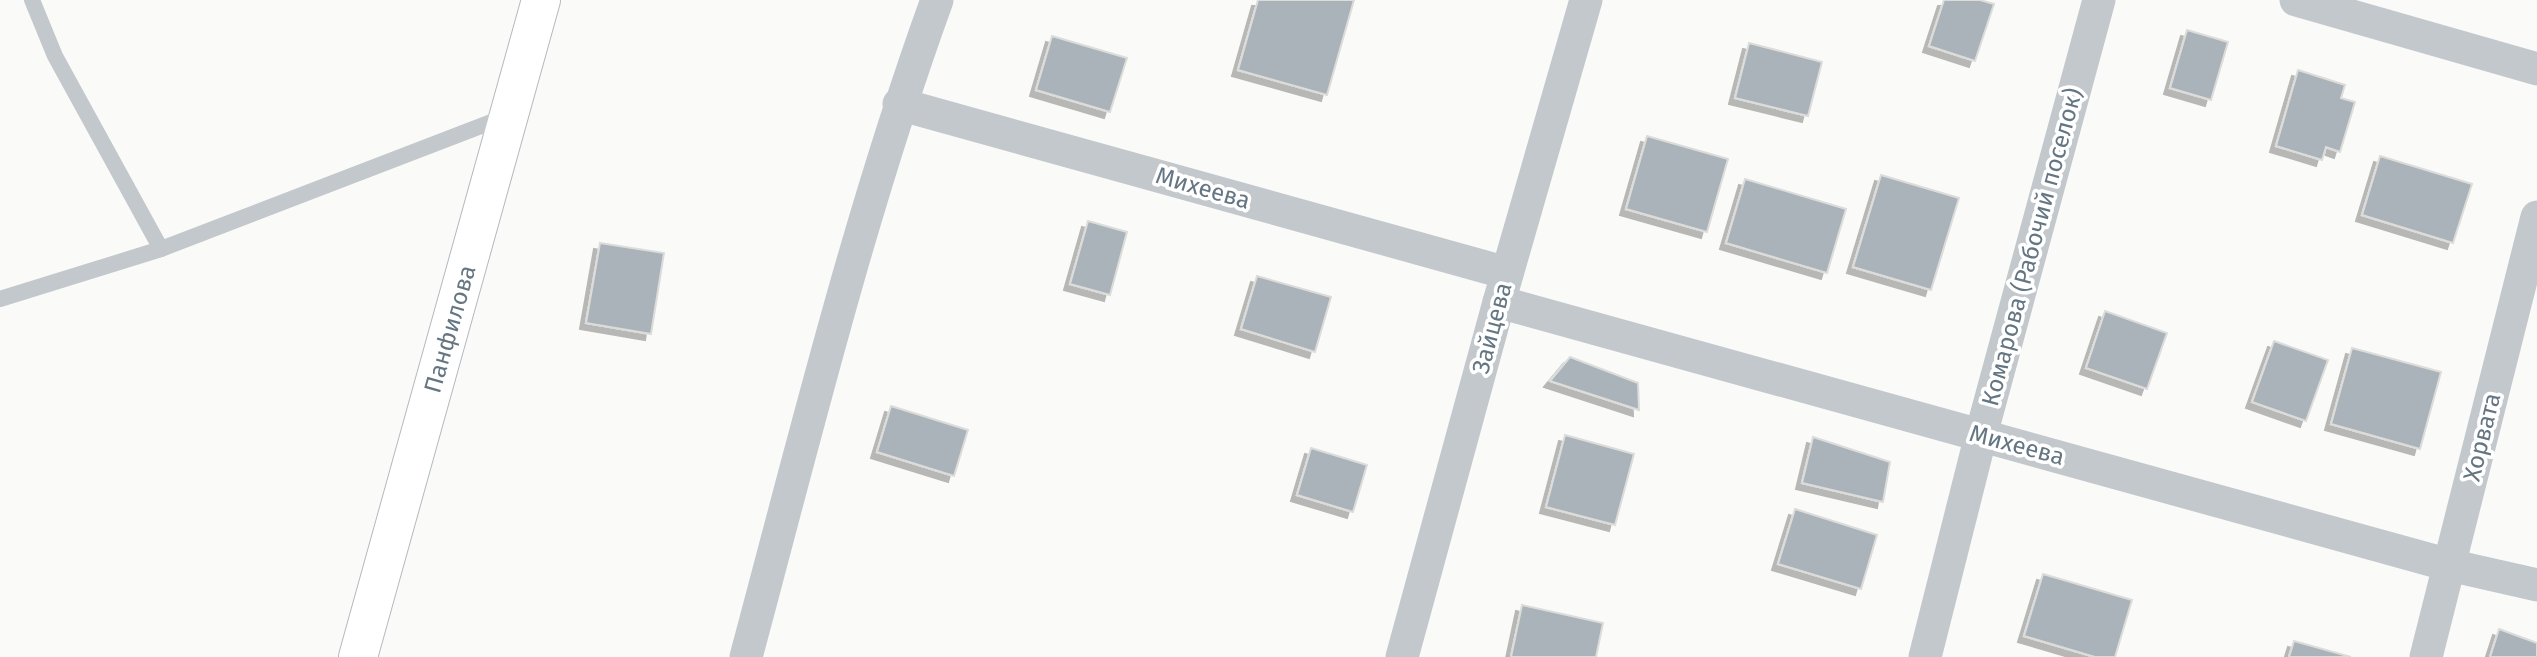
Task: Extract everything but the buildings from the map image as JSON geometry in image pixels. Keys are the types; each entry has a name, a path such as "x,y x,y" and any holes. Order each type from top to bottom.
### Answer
{"street":[{"name":"Панфилова","path":"358,657 541,0"},
{"path":"746,657 860,233 899,104 937,0"},
{"name":"Зайцева","path":"1402,657 1503,288 1586,0"},
{"name":"Комарова (Рабочий поселок)","path":"1924,657 2099,0"},
{"path":"2296,0 2537,69"},
{"name":"Михеева","path":"899,104 1981,435 2449,565 2537,585"},
{"name":"Хорвата","path":"2426,657 2537,217"}],"lane":[{"path":"32,0 55,55 161,249"},
{"path":"0,299 161,249 509,115"}]}
